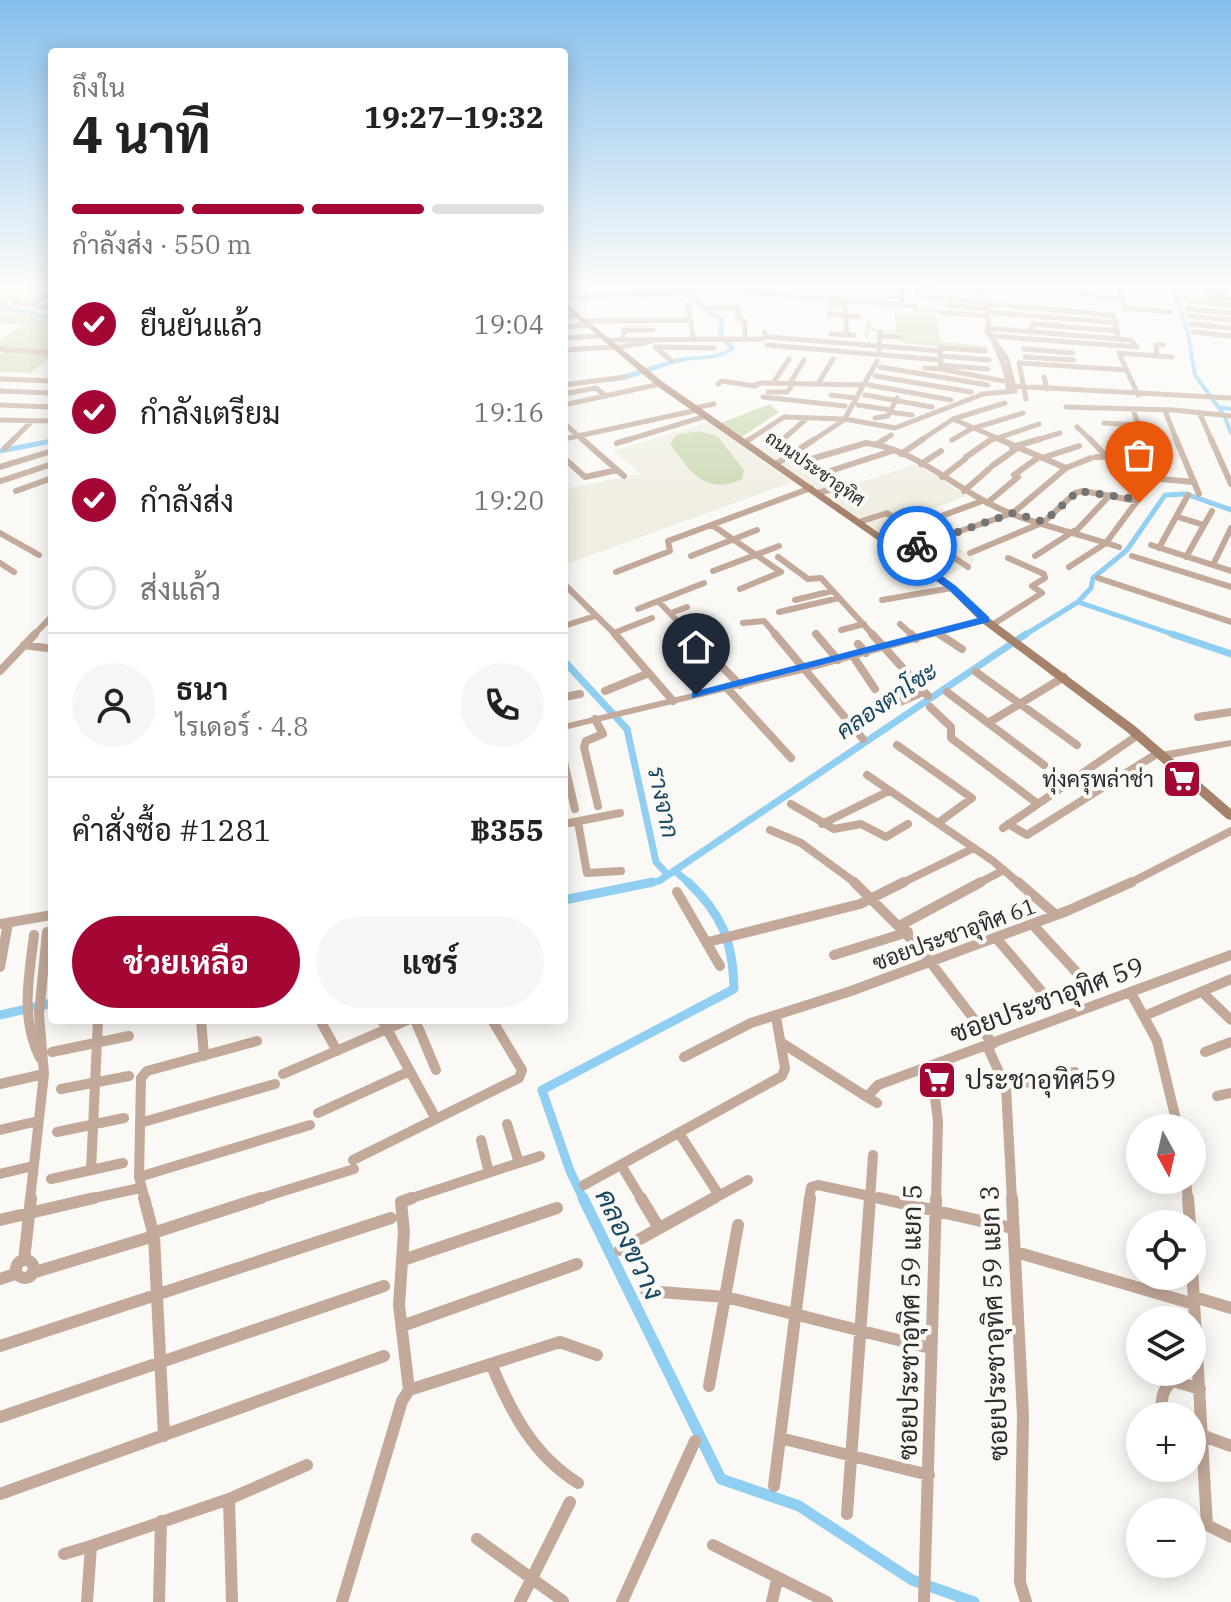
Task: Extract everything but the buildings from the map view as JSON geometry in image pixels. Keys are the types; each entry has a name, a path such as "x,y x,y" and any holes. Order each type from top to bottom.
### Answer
{"main road":[{"name":"ถนนประชาอุทิศ","path":"632,362 952,588 989,622 1138,735 1231,816"}],"street":[{"path":"773,383 787,362"},
{"path":"800,362 787,392 766,394 783,400 845,406"},
{"path":"818,384 831,362"},
{"path":"776,464 845,419 880,362"},
{"path":"885,362 911,373 988,385"},
{"path":"925,368 937,362"},
{"path":"945,362 975,376 1047,389 1230,398 1231,406"},
{"path":"950,362 988,369"},
{"path":"1004,362 1012,383 1026,399"},
{"path":"743,441 763,432 779,418 845,419 895,428 983,394 1012,392 1018,365 1023,362"},
{"path":"1041,362 1127,370"},
{"path":"1124,362 1138,395"},
{"path":"1104,369 1107,378"},
{"path":"848,385 855,373"},
{"path":"865,424 890,411 911,373"},
{"path":"875,376 971,392"},
{"path":"568,384 625,377"},
{"path":"1044,377 1047,389"},
{"path":"0,379 48,381"},
{"path":"616,381 628,391"},
{"path":"718,384 722,381 755,386 773,383 867,385 951,400"},
{"path":"568,404 660,384"},
{"path":"568,393 596,388 606,396"},
{"path":"0,391 48,393"},
{"path":"831,395 912,415"},
{"path":"865,395 932,407"},
{"path":"781,410 783,400"},
{"path":"616,572 670,551 668,541 814,491 845,485 808,460 775,446 805,419 807,402"},
{"path":"901,454 953,419 1005,403"},
{"path":"617,443 714,404"},
{"path":"0,405 48,407"},
{"path":"830,413 831,405"},
{"path":"1066,407 1225,415"},
{"path":"1133,410 1160,479 1194,482"},
{"path":"568,438 700,411"},
{"path":"1165,411 1199,494"},
{"path":"1199,412 1231,484"},
{"path":"952,440 971,429 1023,413"},
{"path":"873,425 875,418"},
{"path":"953,419 992,439 1066,468"},
{"path":"4,449 32,421"},
{"path":"2,422 48,421"},
{"path":"1104,423 1138,425"},
{"path":"942,477 992,439 1039,424"},
{"path":"568,426 624,476"},
{"path":"1077,427 1108,455 1134,486"},
{"path":"964,491 1014,448 1060,433"},
{"path":"877,444 891,435"},
{"path":"1114,438 1145,440"},
{"path":"808,460 866,443 877,444 921,464 985,502 1119,547"},
{"path":"909,527 985,502 1040,458 1079,446"},
{"path":"827,472 893,451"},
{"path":"921,464 941,451"},
{"path":"0,467 48,452"},
{"path":"902,551 1013,513 1066,468 1108,455 1150,454"},
{"path":"568,462 585,477 617,470"},
{"path":"1,481 48,465"},
{"path":"16,491 48,483"},
{"path":"970,553 1044,522 1078,491 1139,503 1106,543 1069,567"},
{"path":"1035,556 1075,531 1110,495"},
{"path":"1159,548 1188,495"},
{"path":"1186,557 1212,511"},
{"path":"859,522 887,513 968,567"},
{"path":"1178,517 1204,525"},
{"path":"712,525 781,572 740,589"},
{"path":"691,556 757,530"},
{"path":"1213,565 1230,531"},
{"path":"0,533 39,555"},
{"path":"1151,545 1231,571"},
{"path":"713,571 779,546"},
{"path":"1132,556 1231,587"},
{"path":"778,557 808,579 819,577 920,683 917,687 926,694 879,711"},
{"path":"568,726 989,622 1042,593 1032,586 1045,578 1044,574 1008,558"},
{"path":"0,563 14,572"},
{"path":"1098,578 1187,608 1188,612 1204,618 1214,616 1231,622"},
{"path":"638,609 704,583"},
{"path":"882,600 952,588"},
{"path":"568,591 614,633 673,701"},
{"path":"795,600 832,591"},
{"path":"779,612 839,598"},
{"path":"659,602 740,685"},
{"path":"671,613 687,607"},
{"path":"568,625 595,616"},
{"path":"614,633 652,618"},
{"path":"0,671 48,620"},
{"path":"743,623 764,621 863,739"},
{"path":"841,630 864,624"},
{"path":"900,624 916,639"},
{"path":"698,642 715,628"},
{"path":"938,633 962,649"},
{"path":"816,634 838,660"},
{"path":"858,644 866,653"},
{"path":"24,645 46,648"},
{"path":"853,656 875,689"},
{"path":"976,672 1077,745"},
{"path":"605,691 649,673"},
{"path":"988,723 1064,677"},
{"path":"727,688 791,758"},
{"path":"947,692 1044,765"},
{"path":"568,696 580,694"},
{"path":"930,707 951,727 951,738 1038,804"},
{"path":"1198,717 1231,712"},
{"path":"595,719 603,734 586,741 584,747 598,806"},
{"path":"1138,735 1006,826 1027,835 1160,754 1231,743"},
{"path":"897,745 972,798 938,823"},
{"path":"867,775 1004,870 1056,915"},
{"path":"568,779 575,809"},
{"path":"822,824 889,791"},
{"path":"791,804 834,829 865,825 882,837 908,824"},
{"path":"568,823 620,813"},
{"path":"578,822 587,873 594,875 621,871"},
{"name":"ซอยประชาอุทิศ 59 แยก 3","path":"770,830 792,836 874,898 905,929 934,961 990,1045 1006,1087 1023,1416 1020,1582 1026,1602"},
{"name":"ซอยประชาอุทิศ 61","path":"684,1057 751,1023 776,1017 1033,925 1140,879 1231,831"},
{"path":"708,942 874,898 974,848"},
{"path":"834,955 905,929 1004,870"},
{"path":"677,892 720,966"},
{"path":"0,967 4,924 43,925"},
{"path":"24,1260 44,1074 27,1017 44,950 43,925"},
{"path":"35,983 32,953 43,925"},
{"path":"1033,925 1081,977"},
{"path":"997,939 1043,993"},
{"path":"32,953 44,950"},
{"name":"ซอยประชาอุทิศ 59","path":"782,1043 872,1100 878,1085 1231,955"},
{"path":"1149,1014 1231,979"},
{"path":"1202,992 1231,1020"},
{"path":"1131,993 1157,1041 1175,1114"},
{"path":"584,1185 782,1076 782,1043 776,1017"},
{"path":"91,1170 98,1024"},
{"path":"201,1024 204,1056"},
{"path":"322,1024 337,1051"},
{"path":"140,1123 279,1079 385,1024 436,1119"},
{"path":"417,1024 436,1070"},
{"path":"15,1274 20,1278 354,1165 522,1075 494,1024"},
{"path":"52,1052 129,1036"},
{"path":"164,1436 153,1234 140,1183 143,1074 257,1041"},
{"path":"1205,1052 1231,1042"},
{"name":"ซอยประชาอุทิศ 59 แยก 5","path":"925,1590 938,1121 931,1067"},
{"path":"318,1113 410,1071"},
{"path":"1006,1087 1075,1072"},
{"path":"0,1084 44,1074"},
{"path":"61,1089 129,1076"},
{"path":"1217,1096 1231,1093"},
{"path":"57,1132 124,1118"},
{"path":"0,1130 38,1121"},
{"path":"507,1124 519,1163"},
{"path":"0,1220 140,1183 310,1125"},
{"path":"679,1133 719,1195"},
{"path":"481,1140 489,1173"},
{"path":"847,1514 873,1155"},
{"path":"342,1602 402,1401 409,1390 402,1326 403,1260 407,1236 401,1202 540,1156"},
{"path":"51,1179 123,1163"},
{"path":"621,1165 659,1228"},
{"path":"0,1174 33,1166"},
{"path":"620,1250 748,1180"},
{"path":"774,1486 811,1187 818,1185 1012,1228"},
{"path":"403,1260 557,1208"},
{"path":"0,1346 391,1218"},
{"path":"709,1386 738,1225"},
{"path":"1016,1252 1194,1301 1231,1308"},
{"path":"15,1274 17,1266 24,1260 33,1260 32,1273"},
{"path":"402,1326 577,1264"},
{"path":"0,1279 15,1274"},
{"path":"0,1417 160,1365 384,1286"},
{"path":"1193,1290 1200,1402"},
{"path":"646,1291 726,1297 930,1348"},
{"path":"409,1390 560,1342 597,1355"},
{"path":"0,1494 384,1356"},
{"path":"491,1364 516,1420 539,1452 559,1473 578,1483"},
{"path":"1162,1402 1166,1384 1173,1381 1200,1389"},
{"path":"1206,1437 1231,1446"},
{"path":"780,1438 929,1475"},
{"path":"622,1602 695,1441"},
{"path":"64,1554 229,1499 307,1465"},
{"path":"1204,1482 1207,1525 1231,1537"},
{"path":"229,1499 232,1602"},
{"path":"520,1602 570,1502"},
{"path":"159,1602 161,1521"},
{"path":"477,1539 563,1601"},
{"path":"713,1545 777,1580 827,1602"},
{"path":"87,1602 91,1546"},
{"path":"772,1602 777,1580"}],"shaded area":[{"path":"708,422 792,482 568,564 568,488 640,474 614,451"},
{"path":"769,444 786,455 795,454 807,461 799,465 833,488 820,492 757,448"},
{"path":"916,464 967,496 911,516 975,559 972,564 943,576 824,494"}],"green space":[{"path":"0,362 44,362 31,373 0,372"},
{"path":"770,404 779,412 742,437 721,423"},
{"path":"700,431 718,437 744,470 742,479 729,484 708,483 684,463 670,444 676,435"}],"waterway":[{"path":"611,380 675,362"},
{"name":"คลองตาโซะ","path":"1193,362 1195,375 1218,407"},
{"path":"1218,407 1231,409"},
{"name":"คลองตาโซะ","path":"1218,407 1231,433"},
{"name":"รางจาก","path":"0,451 48,442"},
{"name":"คลองตาโซะ","path":"1078,602 1091,588 1093,578 1127,550 1165,495 1186,494 1231,510"},
{"name":"คลองตาโซะ","path":"1023,636 1078,602"},
{"path":"1078,602 1178,636"},
{"path":"1172,634 1231,654"},
{"name":"คลองตาโซะ","path":"668,875 1023,636"},
{"name":"รางจาก","path":"568,665 627,729 656,862 668,875"},
{"name":"คลองขวาง","path":"675,871 690,884"},
{"path":"645,884 659,881 668,875"},
{"path":"645,884 653,882"},
{"path":"568,899 645,884"},
{"name":"คลองขวาง","path":"584,1200 570,1171 542,1090 734,989 731,957 723,930 709,906 690,884"},
{"path":"0,1015 48,1004"},
{"name":"คลองขวาง","path":"583,1198 721,1479 799,1506 912,1580 974,1602"}],"way so far":[{"path":"917,546 1013,513 1044,522 1078,491 1129,498 1139,503"}],"place":[{"name":"ทุ่งครุพล่าช่า","path":"1182,779"},
{"name":"ประชาอุทิศ59","path":"937,1080"}],"route":[{"path":"696,695 802,670 985,620 952,588 902,551 917,546"}]}
